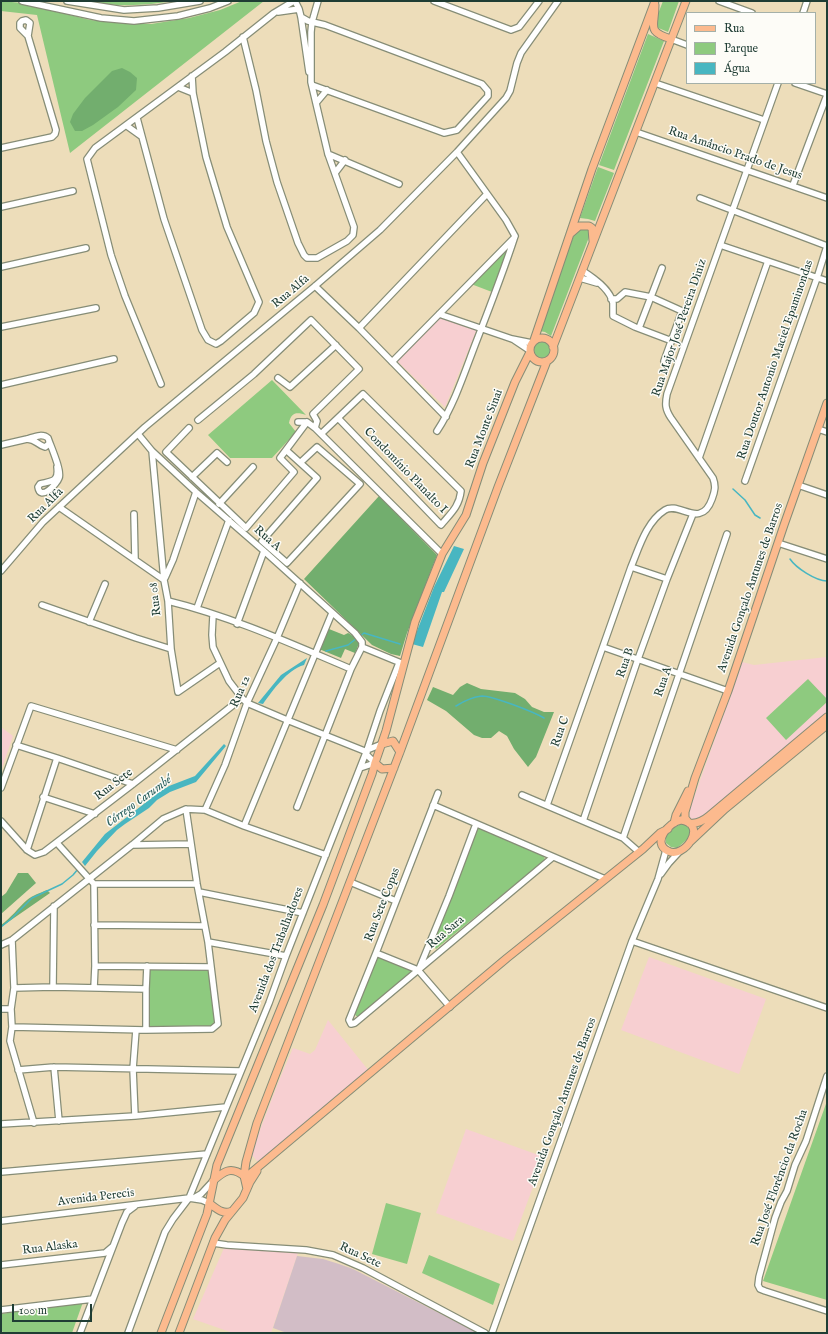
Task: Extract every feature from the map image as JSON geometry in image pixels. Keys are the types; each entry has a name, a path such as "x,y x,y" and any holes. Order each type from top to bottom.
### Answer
{"main road":[{"path":"654,1 655,14 653,28 656,33 672,40"},
{"path":"547,361 537,361 531,356 529,351 593,165 654,1"},
{"path":"247,1189 245,1177 246,1162 257,1123 394,768 498,487 547,361 553,353 553,347 686,1"},
{"path":"570,234 579,226 589,226 592,228 593,232 593,245"},
{"path":"533,341 540,338 545,338 553,347"},
{"name":"Rua Monte Sinai","path":"382,744 401,664 415,622 442,554 466,515 483,463 529,351"},
{"name":"Avenida Gonçalo Antunes de Barros","path":"689,823 685,818 685,814 695,778 728,691 827,403"},
{"path":"664,848 661,841 662,836 674,823 681,820 695,824 709,816 827,717"},
{"path":"641,850 653,845 674,853 680,851 725,809 827,725"},
{"path":"161,1333 206,1214 217,1165 323,905 382,744 393,741 400,752"},
{"path":"375,763 382,769 394,768"},
{"name":"Avenida Gonçalo Antunes de Barros","path":"674,823 679,808 695,778"},
{"path":"689,823 694,831 693,838 690,842"},
{"path":"245,1177 507,958 660,833 668,829"},
{"path":"179,1333 213,1243 222,1225 243,1198 252,1178 266,1159"},
{"path":"213,1181 230,1170 236,1171 245,1177"},
{"path":"209,1203 222,1212 226,1213 232,1211"}],"street":[{"path":"22,1 101,18 134,21 178,16 210,8 228,1"},
{"path":"67,1 124,10 158,8 200,1"},
{"path":"161,384 120,282 111,255 87,159 95,148 127,126 274,13 294,1 299,9 301,18 307,65 328,154 354,227 352,235 347,241 317,258 307,258 304,255 298,243 277,182 266,141 256,90 243,37"},
{"path":"311,84 310,32 318,1"},
{"path":"434,1 511,30 519,27 539,1"},
{"name":"Rua Alfa","path":"1,572 43,522 138,434 380,230 506,98 510,91 521,53 558,1"},
{"path":"719,1 749,12"},
{"path":"803,12 807,1"},
{"path":"274,13 299,9"},
{"path":"301,18 325,25 482,84 488,90 488,96 458,130 444,133 311,84"},
{"path":"310,32 325,25"},
{"path":"1,148 52,137 56,130 28,36"},
{"path":"672,40 686,45"},
{"path":"137,118 164,219 202,330 208,340 216,344 254,313 259,302 227,227 206,157 193,93 192,76"},
{"path":"655,83 764,120"},
{"name":"Rua Major José Pereira Diniz","path":"693,514 699,514 710,505 715,488 713,478 671,418 665,403 778,84"},
{"path":"793,185 827,94 798,84"},
{"path":"178,87 193,93"},
{"path":"316,104 327,90"},
{"path":"127,126 141,136"},
{"name":"Rua Amâncio Prado de Jesus","path":"636,132 747,169 827,198"},
{"path":"438,431 446,417 482,329 515,236 506,220 456,152"},
{"path":"328,154 399,184"},
{"path":"335,173 345,160"},
{"path":"1,207 74,190"},
{"path":"359,328 487,194"},
{"path":"700,198 827,246"},
{"path":"392,362 515,236"},
{"path":"720,245 827,281"},
{"name":"Rua Doutor Antonio Maciel Epaminondas","path":"745,481 827,246"},
{"path":"1,267 86,248"},
{"path":"699,458 768,261"},
{"path":"639,328 662,268"},
{"path":"581,274 599,283 613,303 613,316 672,341"},
{"path":"315,286 359,328 446,417"},
{"path":"611,299 617,299 625,292 651,297 682,311 664,360"},
{"path":"1,327 96,308"},
{"path":"438,314 512,339 533,341"},
{"path":"198,420 254,374 311,320 359,369 313,414 317,422 315,428"},
{"path":"512,339 529,351"},
{"path":"278,378 290,387 336,345"},
{"path":"1,385 114,359"},
{"name":"Condomínio Planalto I","path":"321,434 363,394 461,491 457,507 441,525 338,418"},
{"path":"298,422 307,422 315,428 442,554"},
{"path":"189,428 166,452 246,528 294,472 280,458 307,422"},
{"path":"818,429 827,432"},
{"name":"Rua A","path":"138,434 152,451 196,492 300,583 355,634 362,644"},
{"path":"1,445 42,435 47,437 54,453 58,475 54,481 39,485 38,490 41,494 46,493 58,480 60,475 57,467"},
{"path":"27,439 36,441 41,446 50,449 54,453"},
{"path":"45,447 49,441"},
{"path":"286,450 317,478 262,541 287,563 360,484 317,447 301,462"},
{"name":"Rua 08","path":"152,451 164,580 168,601 171,649 178,692 220,663"},
{"path":"192,477 217,453 227,462"},
{"path":"219,504 253,467"},
{"path":"798,485 827,495"},
{"path":"59,507 164,580 173,560 196,492"},
{"path":"667,579 631,567 645,532 666,508 672,508 693,514"},
{"path":"134,514 135,559"},
{"name":"Rua B","path":"583,821 638,659 667,579 693,514"},
{"path":"197,608 228,520"},
{"name":"Rua A","path":"623,838 727,534"},
{"path":"778,543 827,559"},
{"path":"237,624 264,551"},
{"name":"Rua C","path":"547,805 631,567"},
{"name":"Rua 12","path":"205,810 225,765 247,703 300,583"},
{"path":"89,622 105,584"},
{"path":"168,601 197,608 277,638 351,669"},
{"path":"42,605 171,649"},
{"path":"244,826 314,653 332,613"},
{"path":"213,615 213,647 229,681 242,698 247,703 367,752 375,763 360,768"},
{"path":"297,807 362,644 401,664"},
{"path":"604,647 728,691"},
{"name":"Avenida dos Trabalhadores","path":"191,1198 207,1154 269,1003 286,956 367,752 380,711 401,664"},
{"name":"Rua Sete","path":"27,850 35,855 44,852 57,843 242,698"},
{"path":"1,788 31,706 177,750"},
{"path":"367,752 382,744"},
{"path":"16,746 57,758 133,784"},
{"path":"27,850 43,797 57,758"},
{"name":"Rua Sete Copas","path":"351,1024 349,1020 438,793"},
{"path":"522,795 623,838 641,850"},
{"path":"43,797 95,814"},
{"path":"433,806 605,879"},
{"path":"12,1026 146,1030 212,1029 218,1024 208,942 197,884 186,809"},
{"path":"1,945 12,940 163,819 186,809 205,810 244,826 326,855"},
{"path":"1,822 27,850"},
{"path":"418,970 449,896 476,824"},
{"path":"57,843 94,884 94,988"},
{"path":"132,845 191,844"},
{"name":"Avenida Gonçalo Antunes de Barros","path":"658,879 664,848"},
{"name":"Avenida Gonçalo Antunes de Barros","path":"492,1333 632,941 658,879 669,863 680,851"},
{"name":"Rua Sara","path":"351,1024 355,1023 553,857"},
{"path":"350,882 396,901"},
{"path":"94,884 197,884"},
{"path":"199,892 303,913"},
{"path":"53,987 54,906"},
{"path":"94,925 204,926"},
{"path":"12,940 14,988 11,1009 12,1026 10,1041 34,1123"},
{"path":"632,941 827,1008"},
{"path":"208,942 286,956"},
{"path":"376,953 418,970 450,1007"},
{"path":"95,966 211,967"},
{"path":"146,1030 147,966"},
{"path":"14,988 53,987 146,990"},
{"path":"1,1009 11,1009"},
{"path":"135,1116 133,1069 136,1030"},
{"path":"18,1070 54,1067 240,1071"},
{"path":"54,1067 58,1121"},
{"name":"Rua José Florêncio da Rocha","path":"827,1076 806,1141 795,1165 787,1191 775,1218 762,1261 758,1285 760,1289 765,1291 827,1311"},
{"path":"1,1124 135,1116 226,1107"},
{"path":"1,1172 207,1154"},
{"path":"128,1333 165,1232 173,1218 191,1198 201,1194 213,1181"},
{"name":"Avenida Perecis","path":"1,1221 191,1198 209,1203"},
{"path":"80,1333 126,1214 130,1209 137,1205"},
{"path":"122,1206 126,1214"},
{"name":"Rua Sete","path":"213,1243 306,1250 333,1255 363,1268 485,1333"},
{"name":"Rua Alaska","path":"1,1265 107,1252 114,1244"},
{"path":"101,1253 105,1258 106,1265"},
{"path":"1,1310 93,1300"}],"shaded area":[{"path":"438,315 477,329 445,407 396,360"},
{"path":"827,657 827,713 703,817 691,819 689,816 690,809 742,662 754,665"},
{"path":"1,727 13,736 1,771"},
{"path":"649,957 766,999 739,1074 621,1030"},
{"path":"328,1020 369,1071 260,1162 257,1161 252,1155 252,1151 293,1048 310,1054 315,1050"},
{"path":"466,1129 544,1157 513,1241 436,1213"},
{"path":"224,1248 298,1253 271,1333 233,1333 193,1319"},
{"path":"297,1256 323,1259 353,1269 478,1333 287,1333 273,1328"}],"green space":[{"path":"1,1 22,3 90,20 151,24 189,18 220,10 242,1 264,1 70,153 37,15 1,11"},
{"path":"90,1 175,1 143,5 111,5"},
{"path":"663,1 679,1 668,32 656,27 655,22"},
{"path":"648,34 664,41 614,170 599,165"},
{"path":"122,68 137,78 136,90 118,107 93,125 82,131 75,131 70,122 73,114 85,98 112,71"},
{"path":"598,167 614,173 595,221 580,218"},
{"path":"588,228 591,232 551,336 545,332 539,331 575,232 580,229"},
{"path":"509,245 492,292 471,284"},
{"path":"539,342 545,342 550,347 548,356 545,358 539,358 534,353 534,347"},
{"path":"272,380 306,415 297,413 291,417 289,423 296,432 272,458 230,458 208,435"},
{"path":"379,496 437,555 407,633 400,656 391,654 372,645 304,579"},
{"path":"329,629 344,635 348,633 355,637 358,641 358,646 355,653 345,649 341,658 319,649"},
{"path":"808,679 827,699 827,702 786,740 766,718"},
{"path":"467,683 481,689 515,693 525,699 532,707 544,712 554,712 536,757 528,767 514,749 507,736 499,731 491,738 482,738 474,735 446,711 427,700 433,687 453,695 460,687"},
{"path":"681,824 685,824 690,827 690,837 677,848 671,847 666,843 666,836 674,828"},
{"path":"478,827 544,856 545,860 436,949 432,945"},
{"path":"18,873 28,873 36,883 1,914 1,897 6,893"},
{"path":"47,890 50,893 1,927 1,925 27,900 34,895"},
{"path":"377,956 407,967 411,970 411,972 359,1016 356,1016 355,1014"},
{"path":"148,967 209,969 216,1020 211,1026 147,1028"},
{"path":"827,1101 827,1300 763,1281"},
{"path":"386,1203 421,1213 407,1264 372,1254"},
{"path":"429,1255 500,1284 493,1305 422,1273"},
{"path":"83,1302 72,1333 5,1333 1,1331 1,1314"}],"water":[{"path":"454,546 464,549 444,592 442,592 423,647 412,644 434,587"},
{"path":"307,658 304,665 292,671 281,681 263,704 258,703 281,675"},
{"path":"224,744 226,746 196,782 170,792 117,830 85,866 82,862 105,834 158,793 169,786 195,776"}],"waterway":[{"name":"Córrego Carumbé","path":"733,489 745,500 755,515 760,518"},
{"name":"Córrego Carumbé","path":"790,559 797,566 817,579 827,581"},
{"name":"Córrego Carumbé","path":"360,636 364,633 400,644"},
{"name":"Córrego Carumbé","path":"326,651 348,645 357,638"},
{"path":"456,706 475,697 482,696 513,705 544,718"},
{"name":"Córrego Carumbé","path":"1,927 32,898 62,884 78,869"}]}
